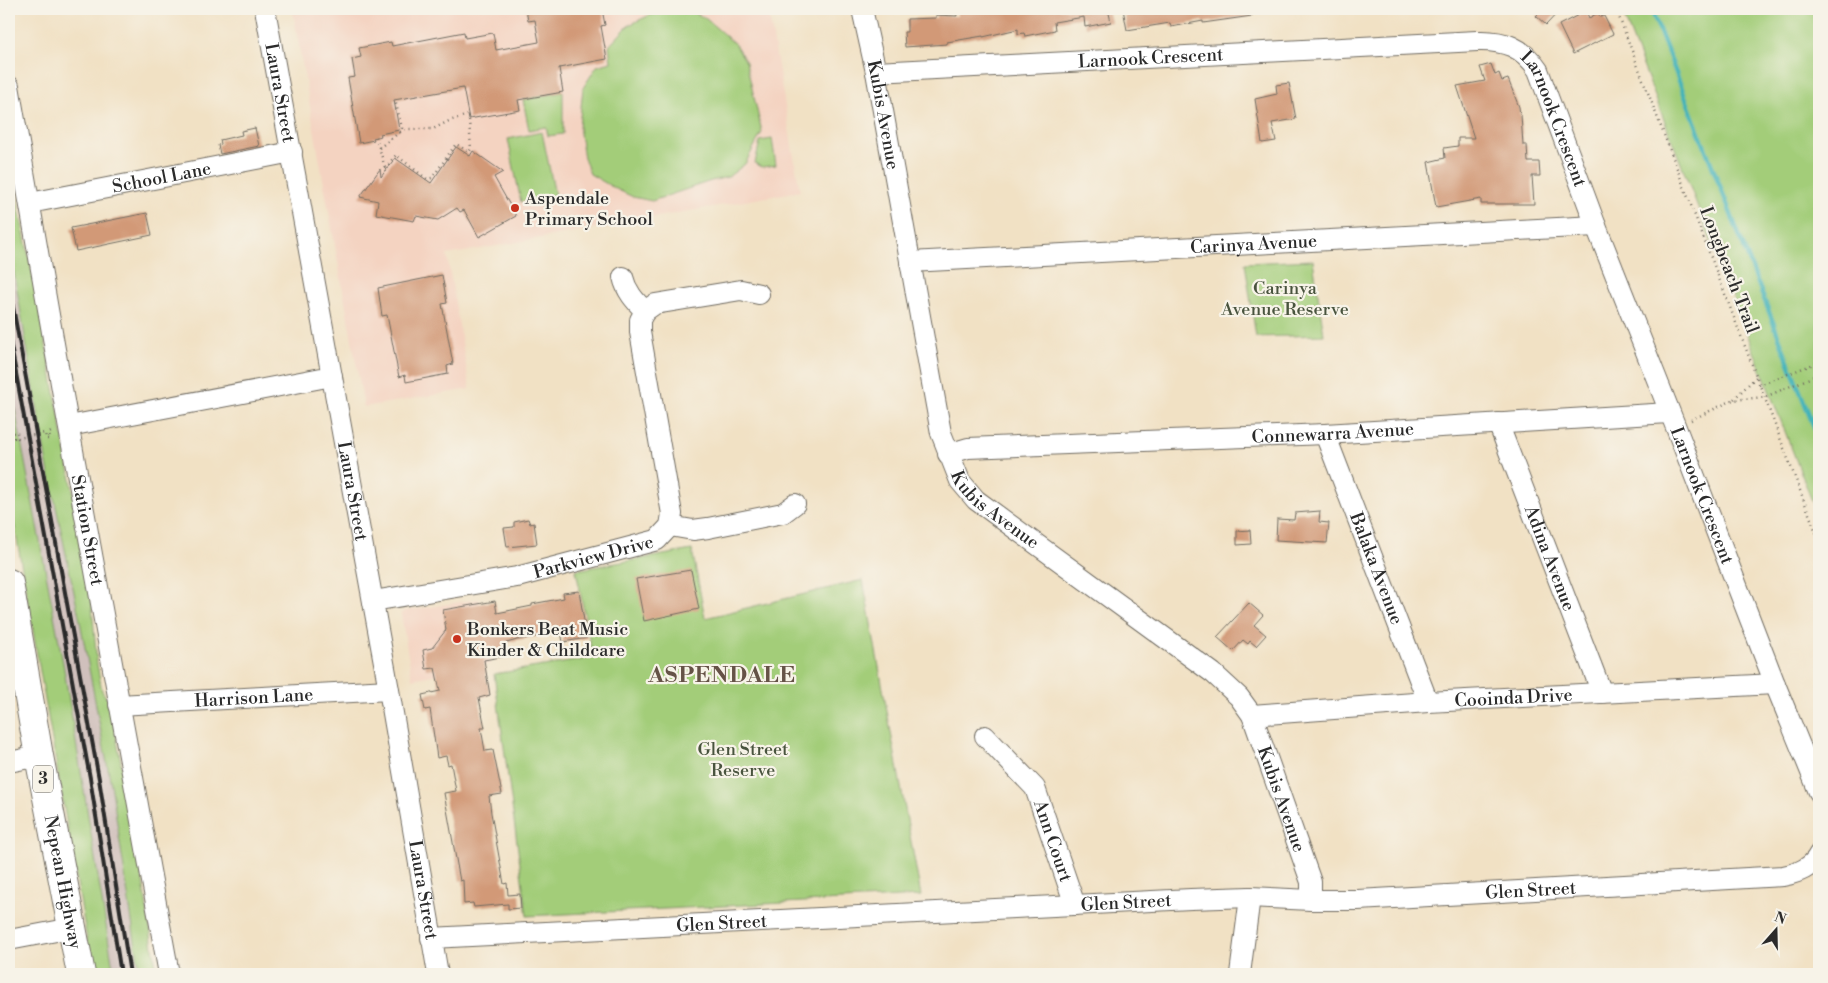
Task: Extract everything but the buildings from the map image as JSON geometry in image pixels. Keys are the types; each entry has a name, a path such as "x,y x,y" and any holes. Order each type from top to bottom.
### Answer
{"highway":[{"name":"Nepean Highway","path":"9,582 39,756 81,974"}],"street":[{"name":"Laura Street","path":"265,9 389,690 438,974"},
{"name":"Kubis Avenue","path":"862,9 876,72 940,433 960,481 976,500 1213,673 1239,697 1252,715 1311,882 1311,900"},
{"name":"Larnook Crescent","path":"876,72 1477,41 1501,42 1517,49 1530,58 1538,70 1596,226 1819,792"},
{"name":"Station Street","path":"9,86 168,974"},
{"name":"School Lane","path":"30,203 292,152"},
{"name":"Carinya Avenue","path":"910,262 1596,226"},
{"path":"623,277 625,285 634,299 645,311 655,304 741,290 759,294"},
{"name":"Parkview Drive","path":"373,602 525,575 657,540 670,526 672,514 640,332 640,320 645,311"},
{"path":"68,422 332,376"},
{"name":"Connewarra Avenue","path":"948,454 968,448 1325,434 1669,413"},
{"name":"Adina Avenue","path":"1498,423 1602,693"},
{"name":"Balaka Avenue","path":"1325,434 1428,702"},
{"name":"Connewarra Avenue","path":"957,475 974,458 997,448"},
{"path":"670,526 693,530 708,528 783,513 795,504"},
{"name":"Cooinda Drive","path":"1252,715 1428,702 1775,684"},
{"name":"Harrison Lane","path":"119,705 389,690"},
{"name":"Ann Court","path":"985,736 1035,788 1075,905"},
{"path":"9,762 39,756"},
{"name":"Glen Street","path":"431,938 1250,897 1311,900 1409,898 1783,876 1801,872 1818,857"},
{"path":"1240,974 1250,897"},
{"path":"9,940 72,928"}],"path":[{"name":"Longbeach Trail","path":"1616,9 1819,540"},
{"path":"395,100 402,124 400,132"},
{"path":"376,137 379,148 385,170 396,155 426,179 432,178 456,144 469,152 471,149 468,117 449,121 433,129 409,129 400,132 379,148"},
{"path":"1759,385 1818,362"},
{"path":"1732,400 1765,397 1819,374"},
{"path":"1689,421 1732,400 1756,378"},
{"path":"9,439 14,438 13,433 17,432 18,438 45,433 46,439 50,439 49,433 53,432 54,421 68,422"}],"shaded area":[{"name":"Aspendale Primary School","path":"322,9 768,9 800,191 447,255 470,389 364,407 293,12"},
{"path":"9,243 46,459 80,621 112,790 140,974 114,974 63,663 9,378"},
{"path":"479,599 490,664 412,679 401,614 405,611"}],"green space":[{"path":"1621,9 1819,9 1819,519"},
{"path":"675,10 693,12 705,18 735,44 746,62 762,132 745,164 728,177 652,201 633,197 590,174 584,158 579,127 583,88 597,66 611,62 609,46 629,25 650,15"},
{"path":"563,92 563,134 548,136 546,127 529,130 523,100"},
{"path":"542,132 555,195 521,202 508,139"},
{"path":"772,139 776,165 762,167 755,163 760,141"},
{"path":"9,161 36,291 90,582 97,664 102,691 110,703 143,882 157,974 140,974 112,790 80,621 46,459 9,243"},
{"name":"Carinya Avenue Reserve","path":"1313,260 1324,335 1256,337 1245,263"},
{"path":"9,378 63,663 114,974 93,974 9,494"},
{"name":"Glen Street Reserve","path":"692,550 705,618 863,580 921,896 527,916 494,674 593,658 576,570"}],"waterway":[{"path":"1651,9 1819,440"}],"railway":[{"path":"9,285 99,779 130,974"},
{"path":"9,335 90,778 121,974"}],"place":[{"name":"Aspendale Primary School","path":"515,208"},
{"name":"Bonkers Beat Music Kinder & Childcare","path":"457,639"}],"district":[{"name":"ASPENDALE","path":"722,675"}]}
